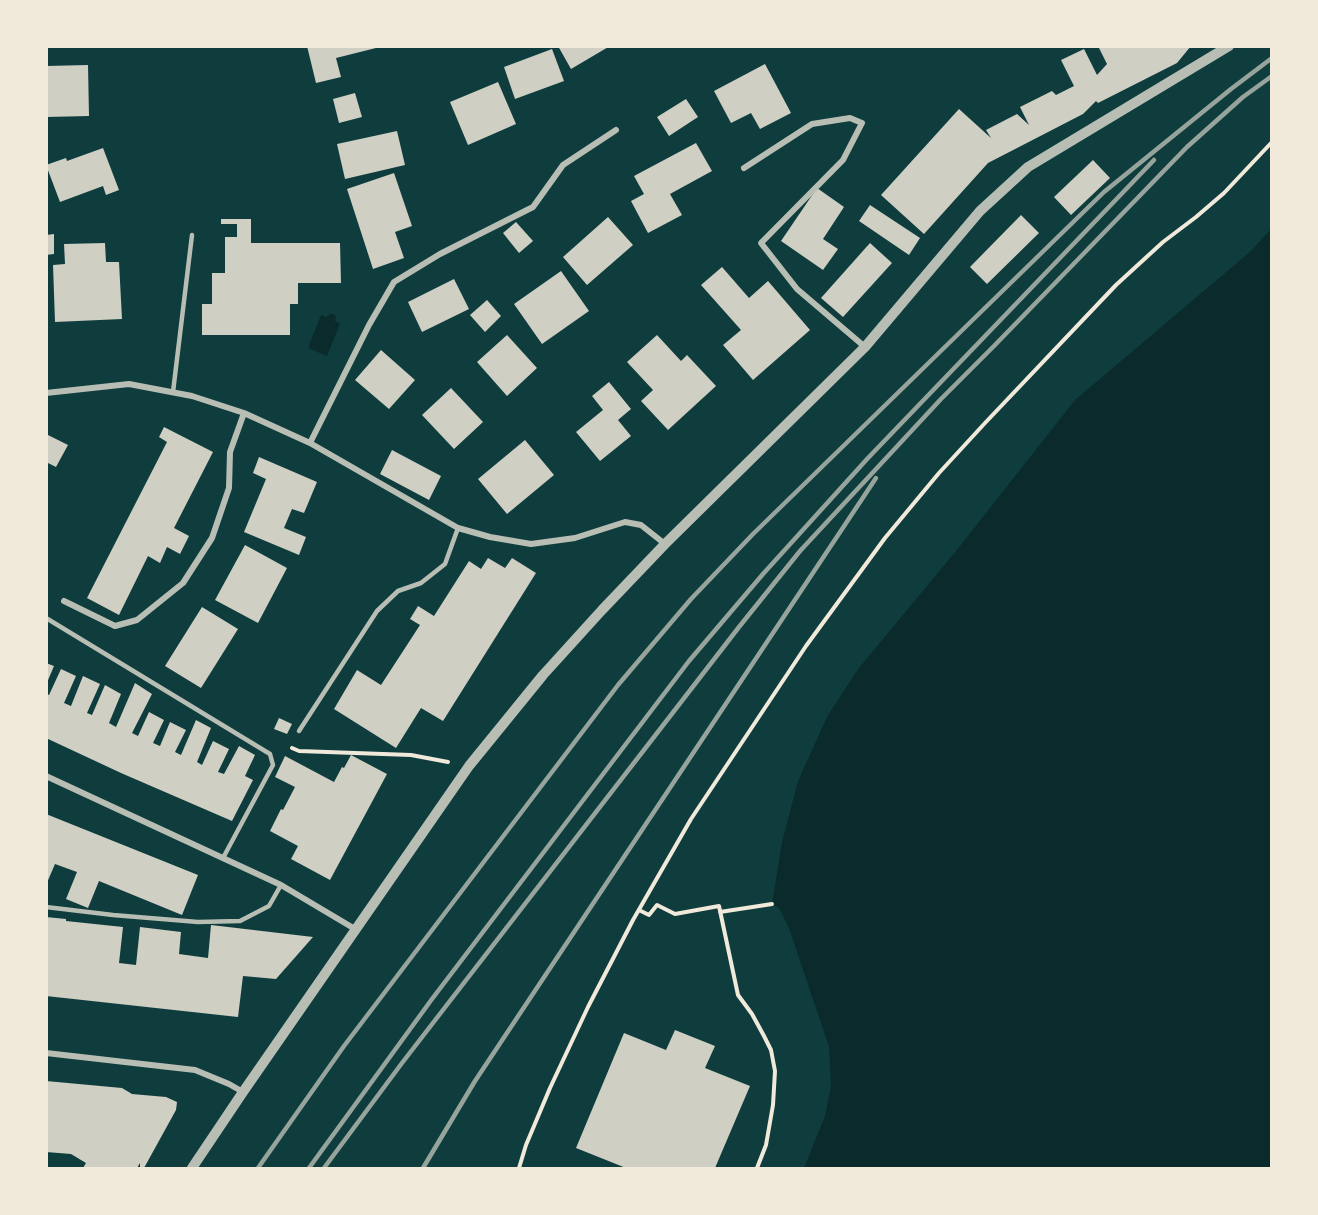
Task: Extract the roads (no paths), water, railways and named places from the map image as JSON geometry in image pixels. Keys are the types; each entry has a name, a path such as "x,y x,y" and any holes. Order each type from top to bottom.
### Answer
{"street":[{"path":"192,1168 469,766 543,675 602,610 665,544 865,347 980,211 1028,167 1229,46"},
{"path":"744,168 812,124 850,118 862,123 843,160 761,243 797,288 865,347"},
{"path":"310,443 369,325 394,282 440,254 533,207 563,165 616,130"},
{"path":"46,393 129,384 192,396 243,413 310,443 459,528 490,537 531,544 575,538 625,522 641,525 665,544"},
{"path":"64,601 115,626 137,620 183,584 212,538 230,488 230,452 243,413"},
{"path":"46,776 281,885 355,929"},
{"path":"46,1053 195,1070 243,1092"}],"lane":[{"path":"173,392 192,235"},
{"path":"299,731 377,611 398,591 421,584 445,564 459,528"},
{"path":"46,618 270,754 273,765 223,858"},
{"path":"46,907 188,921 240,921 269,906 281,885"}],"water":[{"path":"1271,229 1271,1168 804,1168 825,1116 831,1086 829,1047 789,928 779,908 772,904 782,842 798,781 828,715 859,668 960,546 1075,400 1251,251"},
{"path":"334,314 335,321 340,324 327,356 308,348 321,315 326,317"}],"railway":[{"path":"258,1168 344,1046 618,685 691,599 753,534 1104,192 1272,58"},
{"path":"324,1168 402,1063 800,551 941,399 1187,147 1243,97 1272,76"},
{"path":"309,1168 432,999 689,661 763,574 868,458 1154,160"},
{"path":"423,1168 475,1081 876,478"}]}
